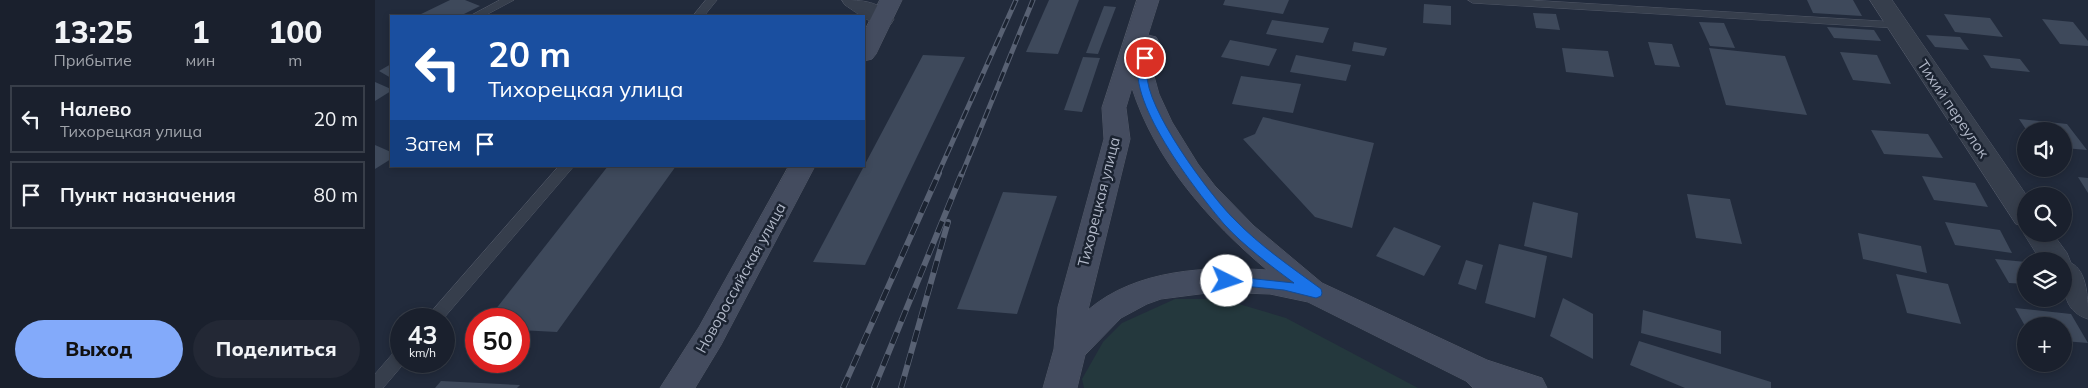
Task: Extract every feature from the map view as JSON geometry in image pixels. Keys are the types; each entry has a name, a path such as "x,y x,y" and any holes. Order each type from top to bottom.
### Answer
{"main road":[{"name":"Тихорецкая улица","path":"1060,388 1070,349 1073,307 1117,138 1114,108 1148,0"},
{"path":"1161,0 1141,74 1148,98 1171,146 1229,222 1265,254 1316,293 1486,380 1530,388"},
{"path":"865,52 887,9"},
{"name":"Новороссийская улица","path":"677,388 710,336 801,167"},
{"path":"1070,349 1116,305 1140,293 1170,284 1199,280 1227,281 1284,285 1316,293"}],"street":[{"path":"853,0 887,9"},
{"name":"Тихий переулок","path":"1881,0 2017,203"},
{"path":"2072,284 2088,307"}],"lane":[{"path":"478,15 509,0"},
{"path":"699,15 712,0"},
{"path":"1473,0 1896,25"},
{"path":"443,308 566,167"},
{"path":"375,386 390,369"}],"green space":[{"path":"1175,299 1222,299 1286,318 1418,388 1084,388 1082,379 1103,342 1122,323"}],"building":[{"path":"450,0 465,0 480,6 462,15 419,15"},
{"path":"1049,0 1079,0 1058,54 1026,52"},
{"path":"1225,0 1289,0 1283,14 1223,5"},
{"path":"1807,0 1853,0 1862,16 1813,13"},
{"path":"1424,4 1451,6 1451,25 1423,23"},
{"path":"1104,6 1116,7 1098,54 1086,53"},
{"path":"1533,13 1556,14 1560,30 1536,28"},
{"path":"1944,14 1990,18 2003,37 1955,32"},
{"path":"2042,19 2073,22 2088,41 2088,46 2060,44"},
{"path":"1272,20 1329,28 1323,43 1266,34"},
{"path":"1699,22 1724,23 1735,48 1710,46"},
{"path":"1827,27 1874,30 1881,41 1834,38"},
{"path":"1926,35 1960,37 1969,50 1935,47"},
{"path":"1230,40 1277,49 1269,66 1221,57"},
{"path":"1354,42 1387,48 1384,56 1352,51"},
{"path":"1648,42 1672,44 1680,67 1655,65"},
{"path":"1562,48 1608,51 1614,77 1566,72"},
{"path":"1709,48 1785,56 1807,115 1726,105"},
{"path":"1840,52 1877,55 1891,84 1853,80"},
{"path":"923,55 965,57 865,265 813,262"},
{"path":"1296,55 1351,65 1346,81 1290,72"},
{"path":"1983,55 2020,59 2030,72 1991,68"},
{"path":"1083,57 1100,58 1082,112 1064,110"},
{"path":"390,65 390,77 379,71"},
{"path":"1241,76 1301,84 1293,113 1232,104"},
{"path":"375,82 390,89 390,92 375,101"},
{"path":"1263,117 1374,143 1352,228 1315,217 1243,139 1255,134"},
{"path":"2019,119 2048,122 2021,122"},
{"path":"1871,130 1928,134 1943,158 1884,154"},
{"path":"2072,130 2087,150 2072,149"},
{"path":"375,145 390,152 390,160 375,169"},
{"path":"607,167 675,167 557,332 530,331 530,308 497,308"},
{"path":"1922,176 1975,183 1988,207 1934,200"},
{"path":"2078,177 2088,178 2088,193"},
{"path":"1003,192 1057,196 1017,314 957,309"},
{"path":"1687,194 1730,199 1742,244 1696,238"},
{"path":"1533,202 1578,213 1572,258 1524,246"},
{"path":"1945,222 2000,230 2012,253 1955,245"},
{"path":"1394,227 1441,246 1424,276 1376,256"},
{"path":"1858,233 1921,246 1927,273 1863,259"},
{"path":"1499,244 1547,256 1535,318 1485,303"},
{"path":"1995,259 2017,261 2017,283 2009,283"},
{"path":"1466,260 1483,265 1476,290 1458,284"},
{"path":"1896,274 1948,284 1961,324 1907,313"},
{"path":"1563,298 1593,314 1593,359 1550,336"},
{"path":"2015,308 2071,314 2088,343 2072,342 2072,317 2020,317"},
{"path":"1643,310 1721,331 1721,354 1641,333"},
{"path":"1639,341 1771,382 1771,388 1685,388 1630,365"},
{"path":"441,381 520,385 517,388 435,388"}],"railway":[{"path":"938,174 1016,0"},
{"path":"962,174 1033,0"},
{"path":"843,388 939,173"},
{"path":"874,388 962,173"},
{"path":"901,388 948,222"}],"route":[{"path":"1145,58 1141,74 1148,98 1171,146 1229,222 1265,254 1316,293 1284,285 1227,281"}]}
